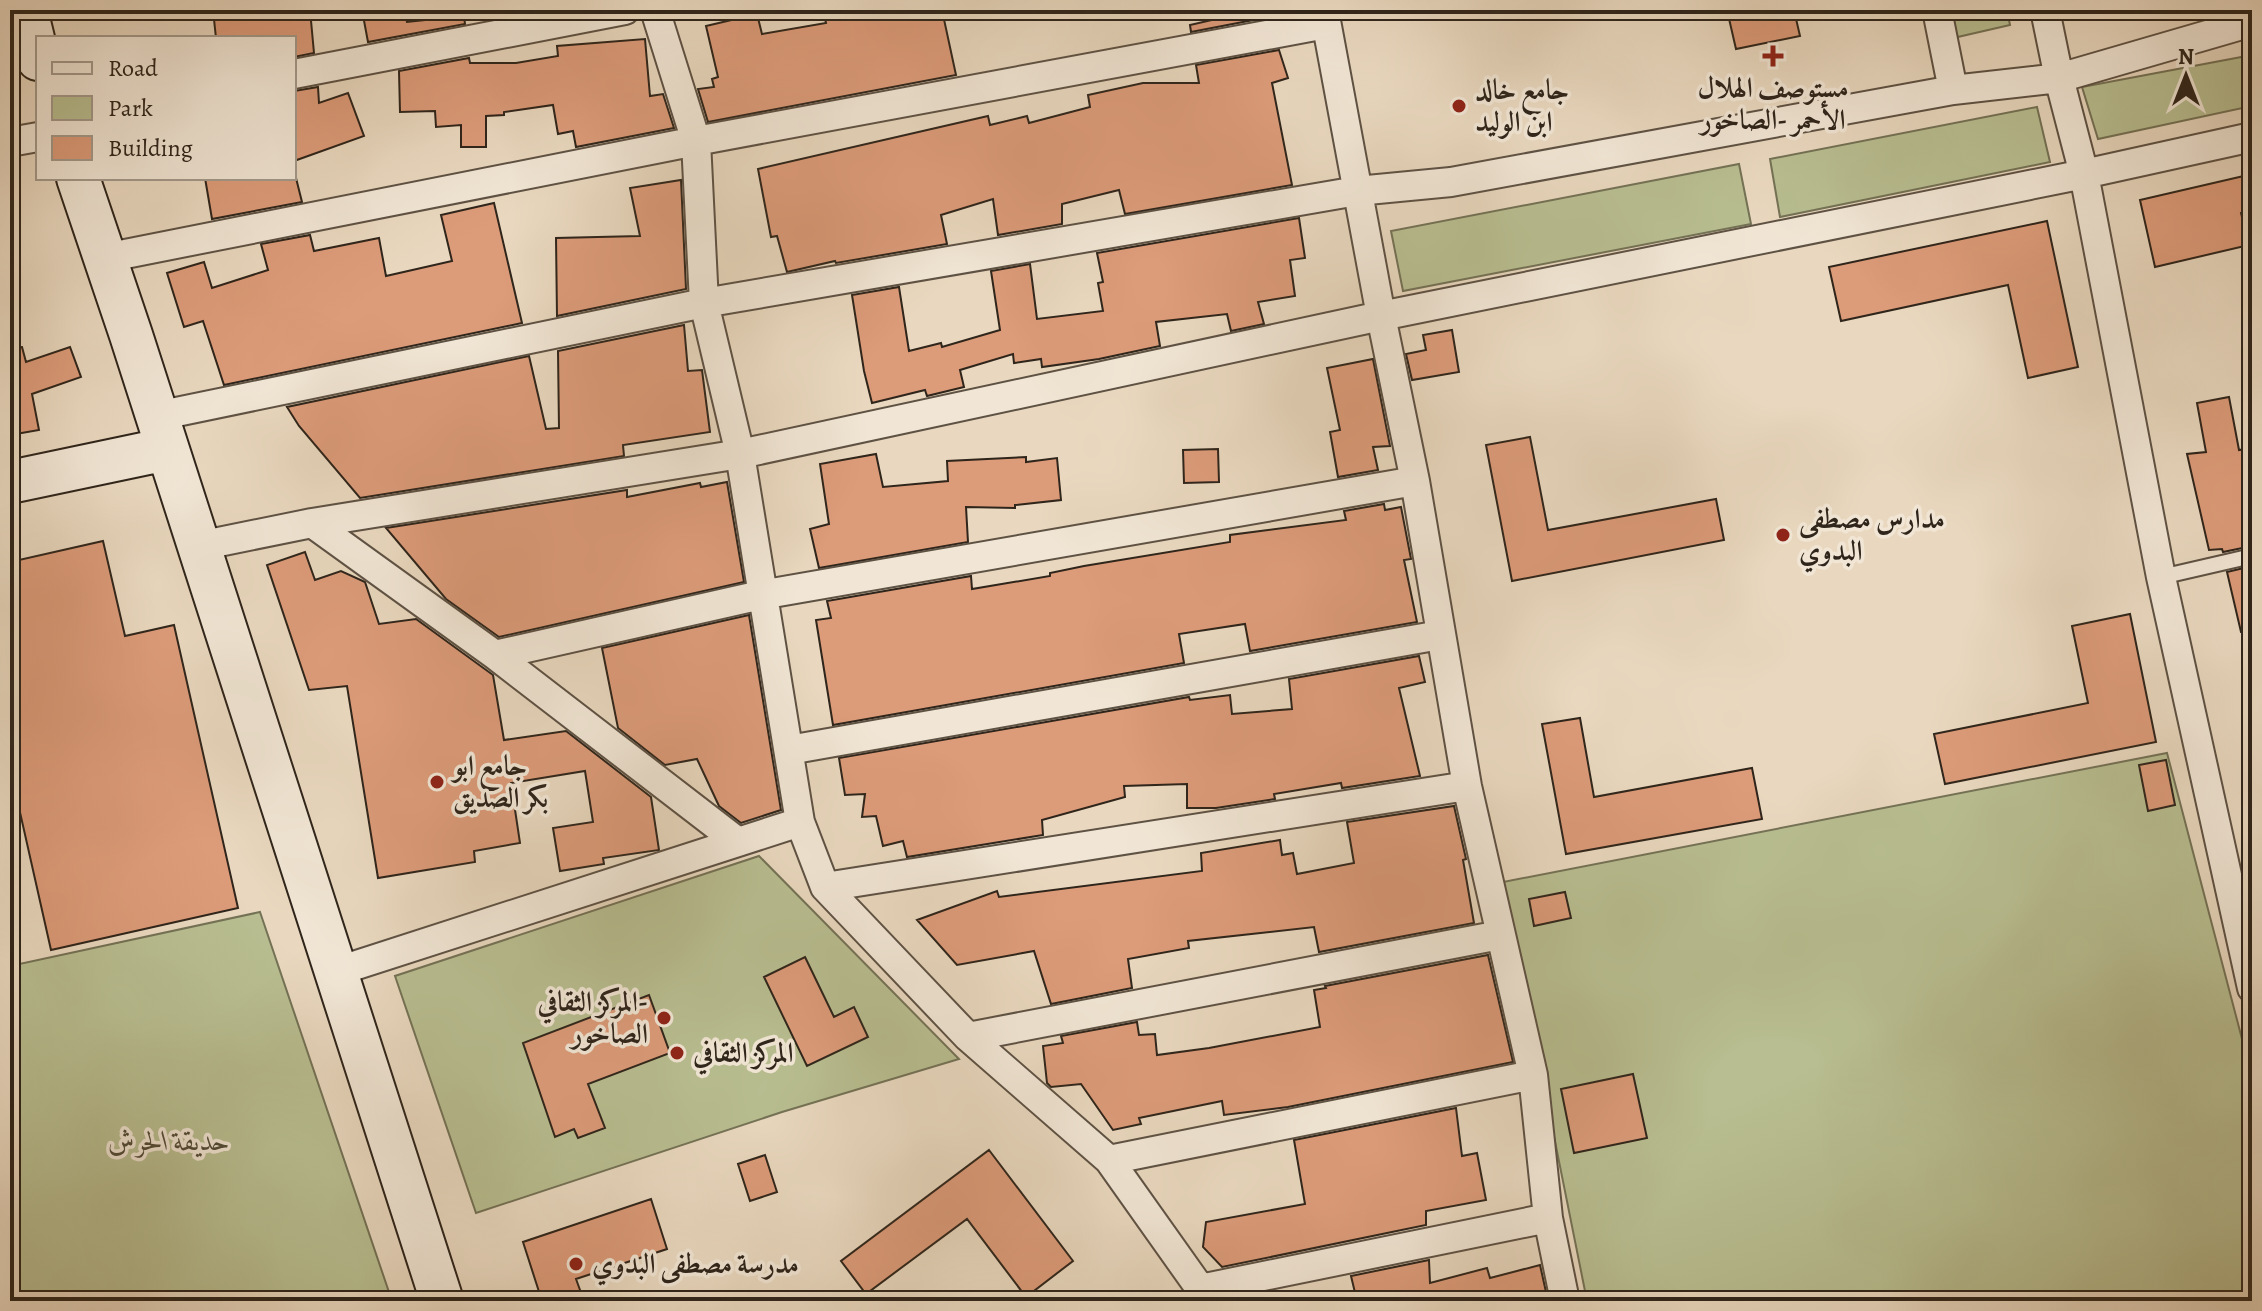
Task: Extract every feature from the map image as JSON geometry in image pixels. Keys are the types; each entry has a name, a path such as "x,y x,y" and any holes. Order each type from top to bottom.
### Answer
{"main road":[{"path":"26,10 36,51"},
{"path":"79,180 442,1301"},
{"path":"10,482 162,432"}],"street":[{"path":"296,74 625,10"},
{"path":"655,10 696,141 704,303 740,454 800,822 825,887 968,1037 1109,1160 1205,1295 1548,1218"},
{"path":"1937,10 1953,90"},
{"path":"2045,10 2084,174 2161,577 2249,960 2252,988"},
{"path":"105,258 1325,17 1415,481 1467,786 1533,1075 1548,1218 1565,1301"},
{"path":"162,432 704,303 1357,191 1451,182 1953,90 2059,78 2252,22"},
{"path":"10,142 36,137"},
{"path":"199,546 312,523 740,454 1381,316 2084,174 2252,137"},
{"path":"495,655 761,595 1415,481"},
{"path":"312,523 495,655 738,842"},
{"path":"789,750 1440,635"},
{"path":"825,887 1467,786"},
{"path":"335,972 800,822"},
{"path":"968,1037 1500,935"},
{"path":"1109,1160 1533,1075"}],"lane":[{"path":"2161,577 2252,556"}],"green space":[{"path":"1944,10 2007,10 2010,25 1949,39"},
{"path":"2252,55 2252,106 2098,139 2082,87"},
{"path":"2037,107 2050,162 1780,217 1770,159"},
{"path":"1739,164 1751,224 1403,291 1391,231"},
{"path":"2167,753 2252,1077 2252,1301 1587,1301 1503,882"},
{"name":"المركز الثقافي- الصاخور","path":"759,856 959,1059 782,1112 476,1213 395,976"},
{"name":"حديقة الحرش","path":"260,912 392,1301 10,1301 10,966"}],"building":[{"path":"213,10 310,10 314,53 296,57 296,36 216,36"},
{"path":"362,10 404,10 407,22 464,16 465,24 368,42"},
{"path":"823,10 942,10 956,75 708,122 698,89 714,87 712,79 718,77 706,26 757,14 762,34 826,23"},
{"path":"1267,10 1269,17 1191,32 1190,25"},
{"path":"1727,10 1794,10 1800,36 1736,49"},
{"path":"645,39 650,96 663,94 674,128 576,147 573,131 558,134 553,105 486,116 486,147 461,147 461,125 436,127 435,111 400,112 399,71 469,58 470,63 516,63 558,56 557,46"},
{"path":"1279,50 1288,78 1272,83 1292,185 1125,214 1119,190 1062,204 1062,224 998,235 993,199 941,215 947,244 835,261 787,272 777,236 771,237 758,169 988,116 990,125 1027,116 1029,123 1090,107 1088,95 1143,83 1199,83 1196,65"},
{"path":"318,87 319,103 348,93 364,136 296,160 296,91"},
{"path":"2248,175 2252,206 2241,213 2249,245 2155,267 2140,200"},
{"path":"296,178 302,202 212,219 205,180"},
{"path":"681,180 686,289 557,316 556,238 640,236 630,188"},
{"path":"494,203 522,323 224,385 203,321 184,327 167,273 204,262 212,288 268,270 261,244 310,235 314,251 379,238 386,276 452,261 441,215"},
{"path":"1299,218 1305,258 1290,260 1295,296 1258,302 1264,324 1231,331 1227,314 1156,322 1160,346 1042,367 1041,359 1014,363 1013,354 960,370 964,387 927,396 925,390 872,403 852,295 899,287 909,351 941,343 942,347 1000,330 991,271 1030,264 1037,319 1103,311 1098,283 1103,282 1097,253"},
{"path":"2047,221 2078,367 2028,378 2008,285 1841,321 1829,267"},
{"path":"684,325 688,371 702,370 710,432 623,445 624,456 360,498 299,426 287,407 529,356 546,429 559,428 558,351"},
{"path":"1452,330 1459,372 1412,380 1406,354 1426,350 1423,335"},
{"path":"22,347 26,362 70,347 81,377 32,394 39,430 10,435 10,348"},
{"path":"1373,359 1390,446 1373,447 1378,470 1338,477 1330,432 1340,430 1327,368"},
{"path":"2229,397 2239,450 2252,448 2252,546 2223,552 2222,549 2209,550 2187,454 2206,452 2197,403"},
{"path":"1530,437 1548,530 1716,499 1724,540 1512,581 1486,445"},
{"path":"1218,449 1219,482 1184,483 1183,450"},
{"path":"876,454 883,487 948,481 947,461 1026,457 1026,462 1057,458 1061,500 1015,505 1015,508 966,507 968,542 819,568 810,529 829,524 820,464"},
{"path":"727,482 744,582 499,637 446,599 386,528 627,490 627,497 700,483 701,487"},
{"path":"1384,504 1385,510 1401,507 1411,559 1404,560 1417,622 1250,651 1245,624 1179,634 1184,663 833,725 816,620 831,618 827,601 971,576 972,589 1050,576 1050,573 1084,566 1230,542 1230,535 1346,520 1344,511"},
{"path":"103,541 125,636 174,625 238,908 51,950 10,768 10,562"},
{"path":"305,552 315,580 341,571 365,582 379,624 416,619 493,675 504,740 566,731 651,797 659,850 603,858 604,864 560,871 553,828 593,822 585,771 511,783 520,843 474,851 475,862 378,878 347,686 309,690 267,565"},
{"path":"2252,566 2252,631 2241,632 2227,572"},
{"path":"2130,614 2156,742 1945,784 1934,734 2088,703 2072,626"},
{"path":"749,615 781,810 741,823 719,806 697,759 665,765 618,728 602,648"},
{"path":"1419,656 1425,682 1399,688 1420,776 1342,788 1341,783 1274,794 1275,799 1216,808 1187,808 1187,784 1124,786 1125,797 1042,820 1043,835 907,857 903,841 883,846 876,816 862,817 865,794 845,795 839,758 1189,697 1190,700 1230,695 1232,714 1292,709 1289,679"},
{"path":"1580,718 1594,797 1752,768 1762,819 1566,854 1542,724"},
{"path":"2166,760 2175,805 2148,811 2139,765"},
{"path":"1454,806 1466,859 1463,860 1474,923 1319,952 1314,927 1188,941 1189,948 1128,959 1132,988 1051,1004 1034,951 957,965 917,920 997,891 999,897 1202,871 1201,853 1280,840 1282,855 1293,853 1297,874 1354,863 1347,822"},
{"path":"1565,892 1571,918 1534,926 1529,899"},
{"path":"1488,955 1513,1062 1288,1107 1224,1115 1222,1101 1139,1118 1141,1124 1113,1130 1081,1084 1051,1087 1047,1083 1043,1046 1063,1043 1061,1036 1137,1022 1139,1035 1155,1034 1157,1055 1320,1027 1314,990"},
{"path":"805,957 834,1017 854,1007 868,1037 807,1066 764,977"},
{"path":"649,995 670,1053 588,1084 605,1128 578,1138 574,1129 555,1137 523,1043"},
{"path":"1633,1074 1647,1138 1574,1153 1561,1089"},
{"path":"1456,1108 1462,1156 1477,1153 1486,1200 1426,1211 1426,1225 1222,1267 1203,1247 1206,1222 1305,1204 1294,1140"},
{"path":"989,1150 1073,1261 1026,1297 967,1219 866,1294 841,1261"},
{"path":"765,1155 777,1192 750,1201 738,1164"},
{"name":"مدرسة مصطفى البدوي","path":"651,1199 667,1249 576,1279 584,1301 542,1301 523,1242"},
{"path":"1429,1260 1430,1283 1487,1268 1490,1278 1540,1265 1548,1301 1357,1301 1351,1276"}],"place":[{"name":"مستوصف الهلال الأحمر -الصاخور","path":"1773,56"},
{"name":"جامع خالد ابن الوليد","path":"1459,106"},
{"name":"مدارس مصطفى البدوي","path":"1783,535"},
{"name":"جامع ابو بكر الصديق","path":"437,782"},
{"name":"المركز الثقافي- الصاخور","path":"664,1018"},
{"name":"المركز الثقافي","path":"677,1053"},
{"name":"مدرسة مصطفى البدوي","path":"576,1264"}]}
